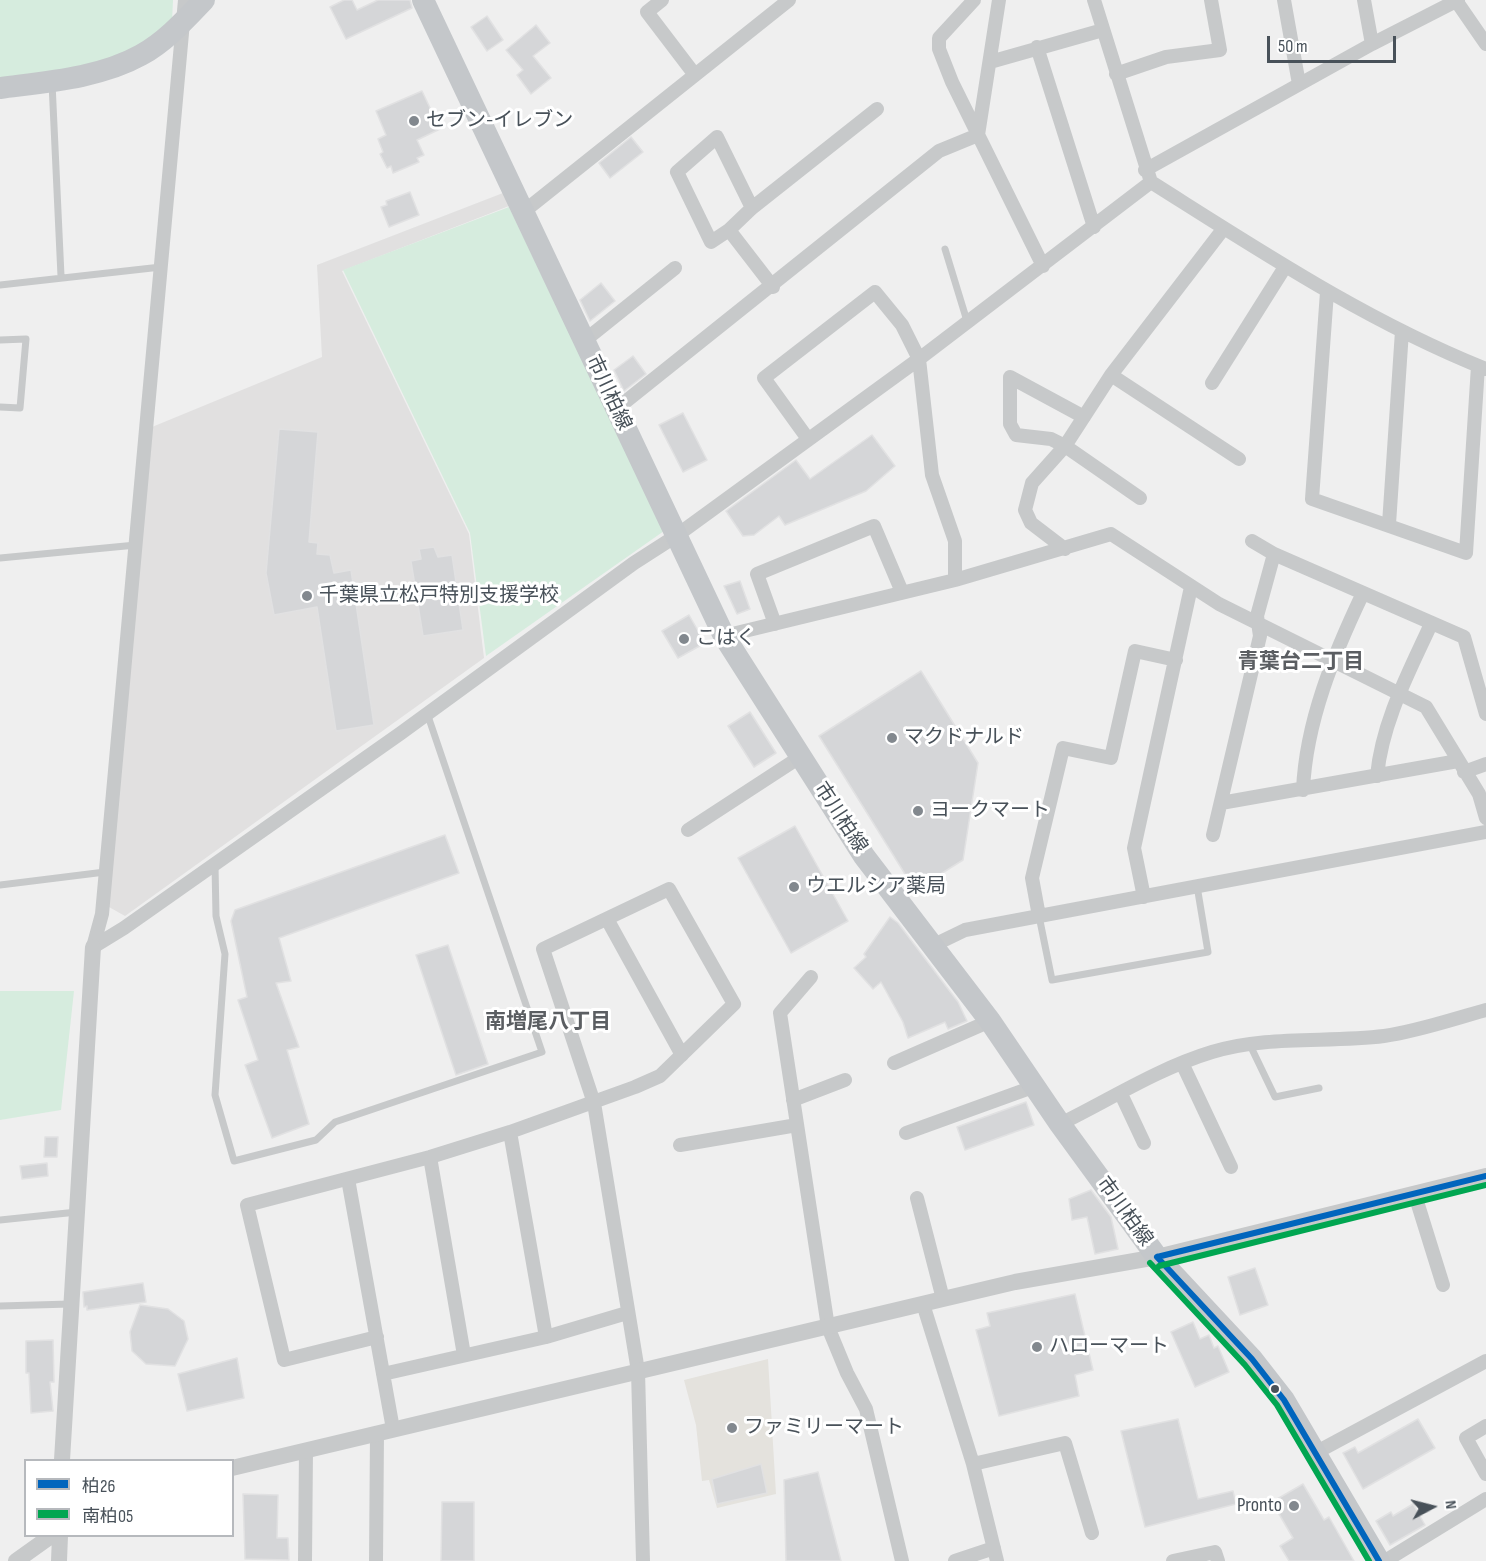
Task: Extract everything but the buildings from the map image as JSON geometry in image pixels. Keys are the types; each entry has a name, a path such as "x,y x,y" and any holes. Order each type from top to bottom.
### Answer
{"main road":[{"path":"0,88 51,81 108,68 140,56 184,22 204,0"},
{"name":"市川柏線","path":"423,0 615,410 724,636 864,856 990,1021 1033,1087 1157,1257 1252,1359 1284,1401 1379,1561"}],"street":[{"path":"62,1459 93,947 102,914 185,0"},
{"path":"662,0 647,12 695,75"},
{"path":"522,213 789,0"},
{"path":"974,0 939,38 939,49 978,135 1043,266"},
{"path":"978,135 999,0"},
{"path":"1094,0 1148,176 1224,228 1327,292 1402,331 1482,367 1466,553 1389,524 1312,499 1327,292"},
{"path":"1116,74 1166,57 1220,50 1211,0"},
{"path":"1284,0 1299,84"},
{"path":"1364,0 1372,44"},
{"path":"93,947 215,865 634,563 676,536 919,359 1094,227 1148,176 1299,84 1457,1 1486,44"},
{"path":"1467,18 1486,23"},
{"path":"990,62 1103,30"},
{"path":"1037,48 1094,227"},
{"path":"752,208 717,137 677,172 711,242 729,230 752,208 877,109"},
{"path":"615,410 939,151 978,135"},
{"path":"1065,549 1031,523 1025,510 1032,483 1065,446 1111,375 1224,228"},
{"path":"729,230 773,286"},
{"path":"1212,383 1285,267"},
{"path":"584,341 675,268"},
{"path":"808,439 764,378 875,292 902,325 919,359 932,475 955,541 955,580"},
{"path":"1389,524 1402,331"},
{"path":"1111,375 1239,459"},
{"path":"1084,417 1010,377 1010,424 1016,435 1051,439 1065,446 1140,498"},
{"path":"775,624 757,574 874,526 902,592"},
{"path":"724,636 955,580 1112,534 1191,587 1259,625 1426,707 1479,794 1486,818"},
{"path":"1252,541 1274,554 1464,637 1486,714"},
{"path":"1213,835 1260,636 1257,616 1274,554"},
{"path":"1144,897 1134,848 1191,587"},
{"path":"1303,790 1304,766 1332,659 1363,593"},
{"path":"1377,776 1399,692 1431,624"},
{"path":"1039,916 1032,878 1062,748 1111,758 1134,651 1176,660"},
{"path":"688,830 800,757"},
{"path":"1221,803 1377,776 1486,764"},
{"path":"934,945 965,930 1486,832"},
{"path":"377,1337 284,1360 247,1205 430,1157 594,1103 660,1076 734,1004 669,889 543,949 594,1103 638,1371 643,1561"},
{"path":"607,919 682,1055"},
{"path":"811,977 780,1013 828,1327 847,1373 866,1408 902,1561"},
{"path":"1060,1124 1182,1063 1213,1051 1250,1045 1385,1036 1486,1010"},
{"path":"894,1063 990,1021"},
{"path":"1182,1063 1231,1167"},
{"path":"793,1101 845,1080"},
{"path":"906,1133 1033,1087"},
{"path":"1120,1094 1144,1143"},
{"path":"680,1145 797,1125"},
{"path":"510,1132 546,1336"},
{"path":"430,1157 464,1355"},
{"path":"234,1468 1015,1282 1157,1257 1486,1176"},
{"path":"348,1179 383,1374 385,1431 376,1561"},
{"path":"1414,1195 1443,1285"},
{"path":"917,1198 943,1299"},
{"path":"923,1304 973,1464 995,1555 955,1561"},
{"path":"383,1374 546,1336 627,1313"},
{"path":"1315,1453 1486,1361"},
{"path":"1486,1426 1466,1438 1486,1474"},
{"path":"973,1464 1065,1443 1092,1533"},
{"path":"305,1561 306,1450"},
{"path":"1385,1561 1486,1499"},
{"path":"16,1561 50,1537"},
{"path":"59,1561 60,1537"},
{"path":"1173,1561 1215,1552 1218,1561"}],"lane":[{"path":"51,81 61,276"},
{"path":"945,249 967,321"},
{"path":"0,285 61,276 161,267"},
{"path":"0,340 26,339 20,408 0,406"},
{"path":"0,558 136,545"},
{"path":"215,865 216,916 225,954 215,1095 234,1161 315,1140 335,1122 542,1052 428,713"},
{"path":"0,885 105,872"},
{"path":"1039,916 1052,980 1208,952 1197,886"},
{"path":"1250,1045 1275,1097 1319,1088"},
{"path":"0,1220 76,1212"},
{"path":"0,1306 70,1304"}],"shaded area":[{"name":"千葉県立松戸特別支援学校","path":"503,193 509,206 342,271 469,534 484,658 125,916 109,907 152,427 322,357 317,265"},
{"path":"768,1359 776,1494 717,1508 709,1480 702,1481 696,1425 684,1380"}],"green space":[{"path":"0,0 173,0 172,21 94,81 0,95"},
{"path":"509,207 664,531 486,656 470,533 343,270"},
{"path":"0,991 74,991 61,1110 0,1120"}],"transit line":[{"name":"柏26","path":"1157,1257 1486,1176"},
{"name":"南柏05","path":"1159,1266 1486,1185"},
{"name":"柏26","path":"1157,1257 1252,1359 1284,1400 1379,1561"},
{"name":"南柏05","path":"1150,1263 1245,1365 1277,1405 1369,1561"}],"place":[{"name":"セブン-イレブン","path":"414,121"},
{"name":"千葉県立松戸特別支援学校","path":"307,596"},
{"name":"こはく","path":"684,639"},
{"name":"マクドナルド","path":"892,738"},
{"name":"ヨークマート","path":"918,811"},
{"name":"ウエルシア薬局","path":"794,887"},
{"name":"ハローマート","path":"1037,1347"},
{"name":"ファミリーマート","path":"732,1428"},
{"name":"Pronto","path":"1294,1506"}],"district":[{"name":"青葉台二丁目","path":"1301,663"},
{"name":"南増尾八丁目","path":"548,1023"}]}
